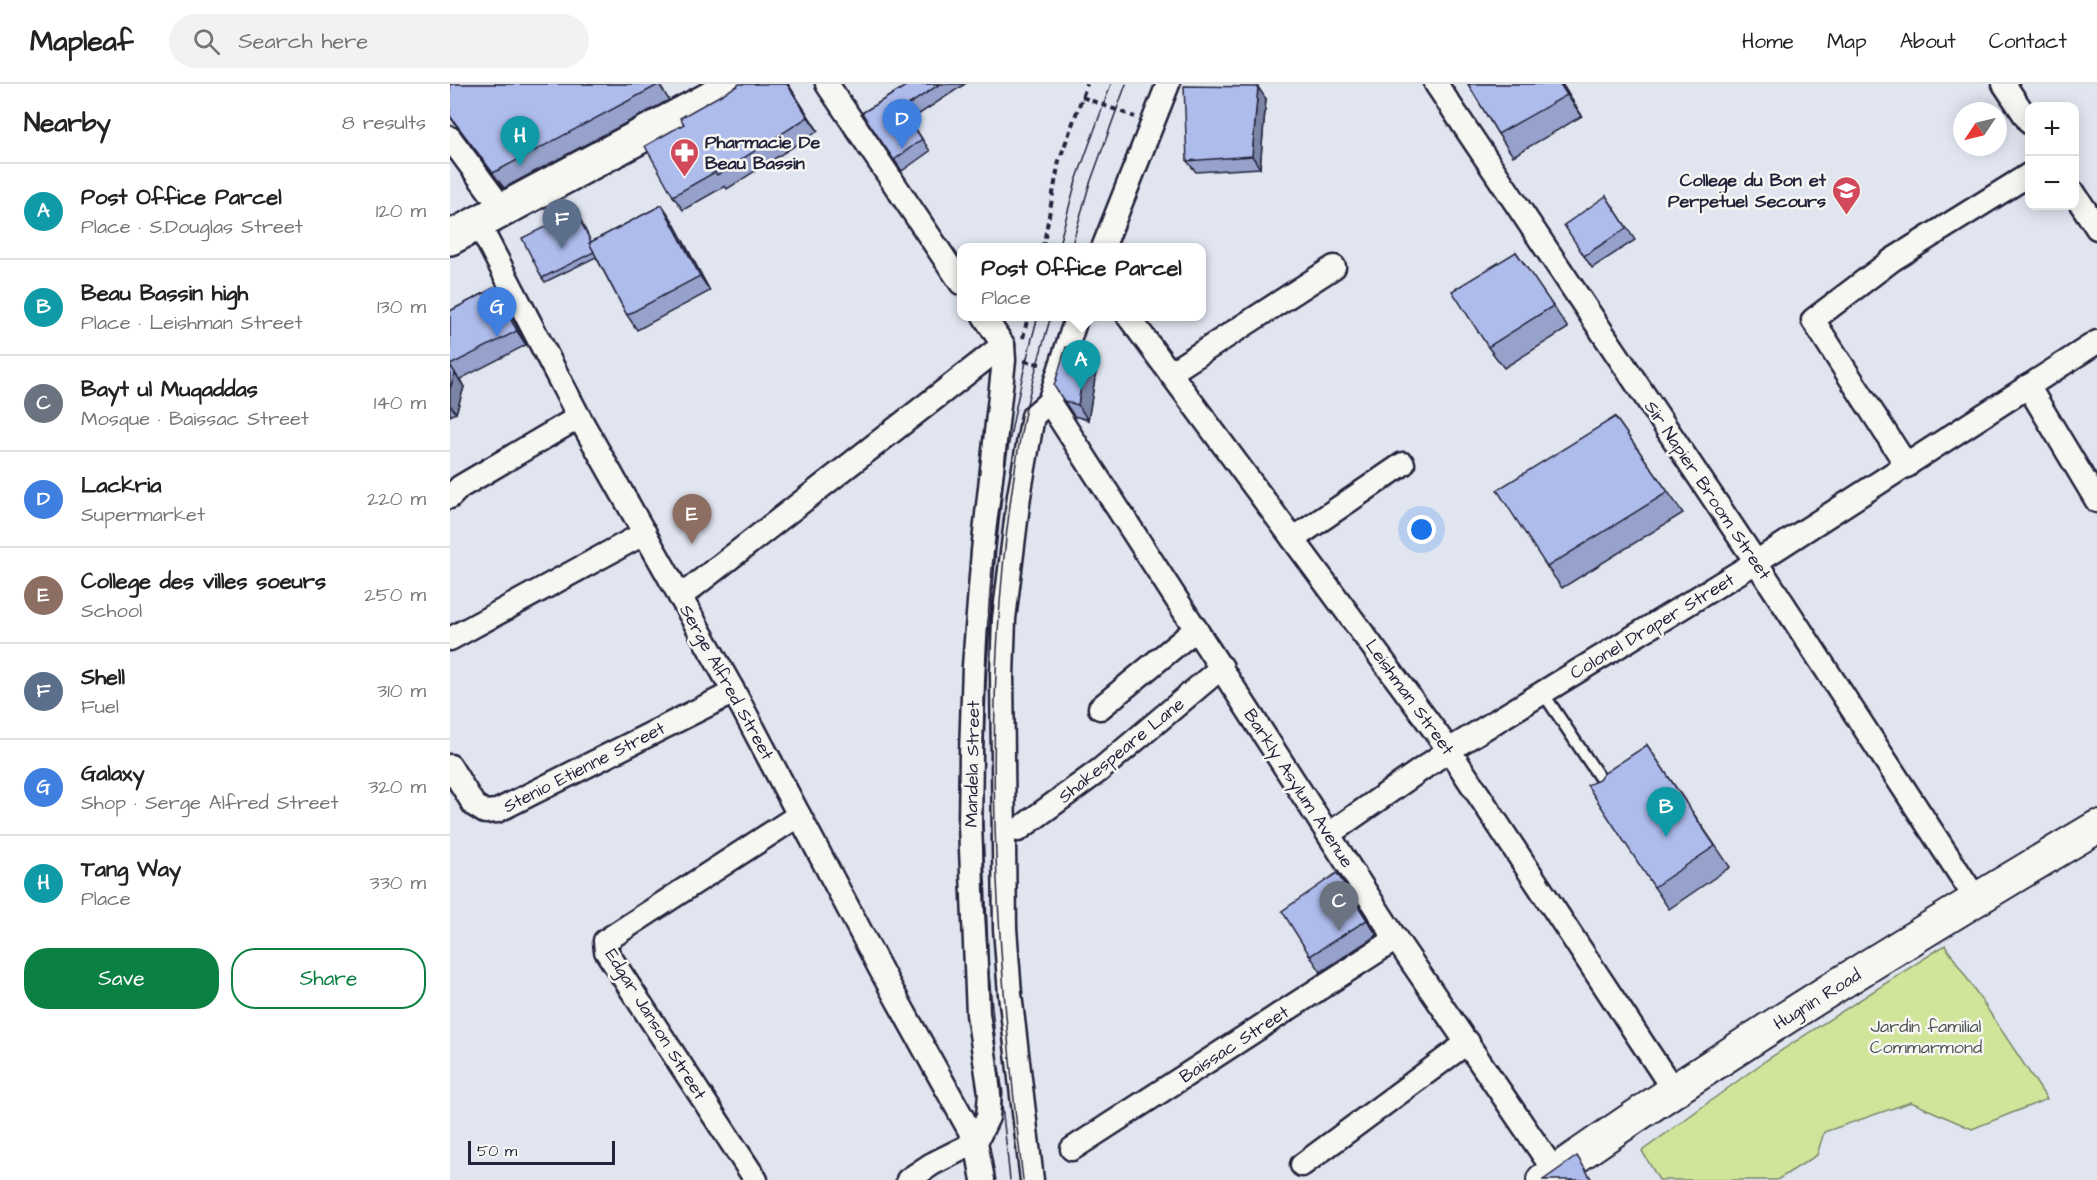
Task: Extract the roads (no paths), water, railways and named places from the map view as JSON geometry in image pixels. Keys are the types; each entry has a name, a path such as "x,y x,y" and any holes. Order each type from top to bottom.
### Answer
{"main road":[{"path":"477,224 738,84"}],"street":[{"path":"827,84 957,277"},
{"path":"1105,243 1168,84"},
{"name":"Sir Napier Broom Street","path":"1436,84 1756,562 1976,899"},
{"path":"2004,84 2025,116"},
{"name":"Serge Alfred Street","path":"450,138 477,224 579,417 734,692 976,1142"},
{"path":"1907,466 1813,321 1892,260 2025,177"},
{"path":"2079,201 2097,228"},
{"path":"1170,373 1334,267"},
{"path":"680,597 1014,351 988,321"},
{"path":"1032,1180 1013,1029 1005,928 1002,675 1004,619 1019,496 1033,416 1051,394 1075,321"},
{"name":"Leishman Street","path":"1132,321 1449,750 1674,1090"},
{"name":"Colonel Draper Street","path":"1329,834 1449,750 1756,562 2097,342"},
{"name":"Mandela Street","path":"976,1142 988,1117 990,1093 978,1014 970,825 974,666 1003,374 1014,351"},
{"path":"2028,386 2097,501"},
{"name":"Barkly Asylum Avenue","path":"1051,394 1196,629 1396,939 1468,1042 1549,1176"},
{"path":"450,497 460,487 579,417"},
{"path":"1293,539 1403,464"},
{"path":"450,639 645,533"},
{"path":"1100,708 1196,629"},
{"name":"Shakespeare Lane","path":"1018,830 1100,770 1222,667"},
{"name":"Stenio Etienne Street","path":"450,766 474,805 485,812 497,811 734,692"},
{"name":"Edgar Janson Street","path":"756,1180 606,951 605,940 799,815"},
{"name":"Hugnin Road","path":"1549,1176 1674,1090 1976,899 2097,827"},
{"name":"Baissac Street","path":"1072,1149 1396,939"},
{"path":"1302,1165 1468,1042"},
{"path":"908,1180 932,1164 976,1142 983,1180"}],"lane":[{"path":"1543,693 1611,795"}],"tram line":[{"path":"1059,243 1076,181 1111,84"},
{"path":"1072,243 1089,186 1126,84"},
{"path":"1010,1180 993,1017 983,883 984,719 994,545 1011,430 1037,321"},
{"path":"1023,1180 1012,1086 998,896 994,801 995,705 999,610 1009,516 1023,422 1050,321"}],"place":[{"name":"Lackria","path":"902,149"},
{"name":"Tang Way","path":"520,166"},
{"name":"Pharmacie De Beau Bassin","path":"684,178"},
{"name":"College du Bon et Perpetuel Secours","path":"1847,216"},
{"name":"Shell","path":"562,249"},
{"name":"Galaxy","path":"497,337"},
{"name":"Post Office Parcel","path":"1081,390"},
{"name":"College des villes soeurs","path":"692,544"},
{"name":"Beau Bassin high","path":"1666,837"},
{"name":"Bayt ul Muqaddas","path":"1339,931"}],"park label":[{"name":"Jardin familial Commarmond","path":"1926,1036"}]}
